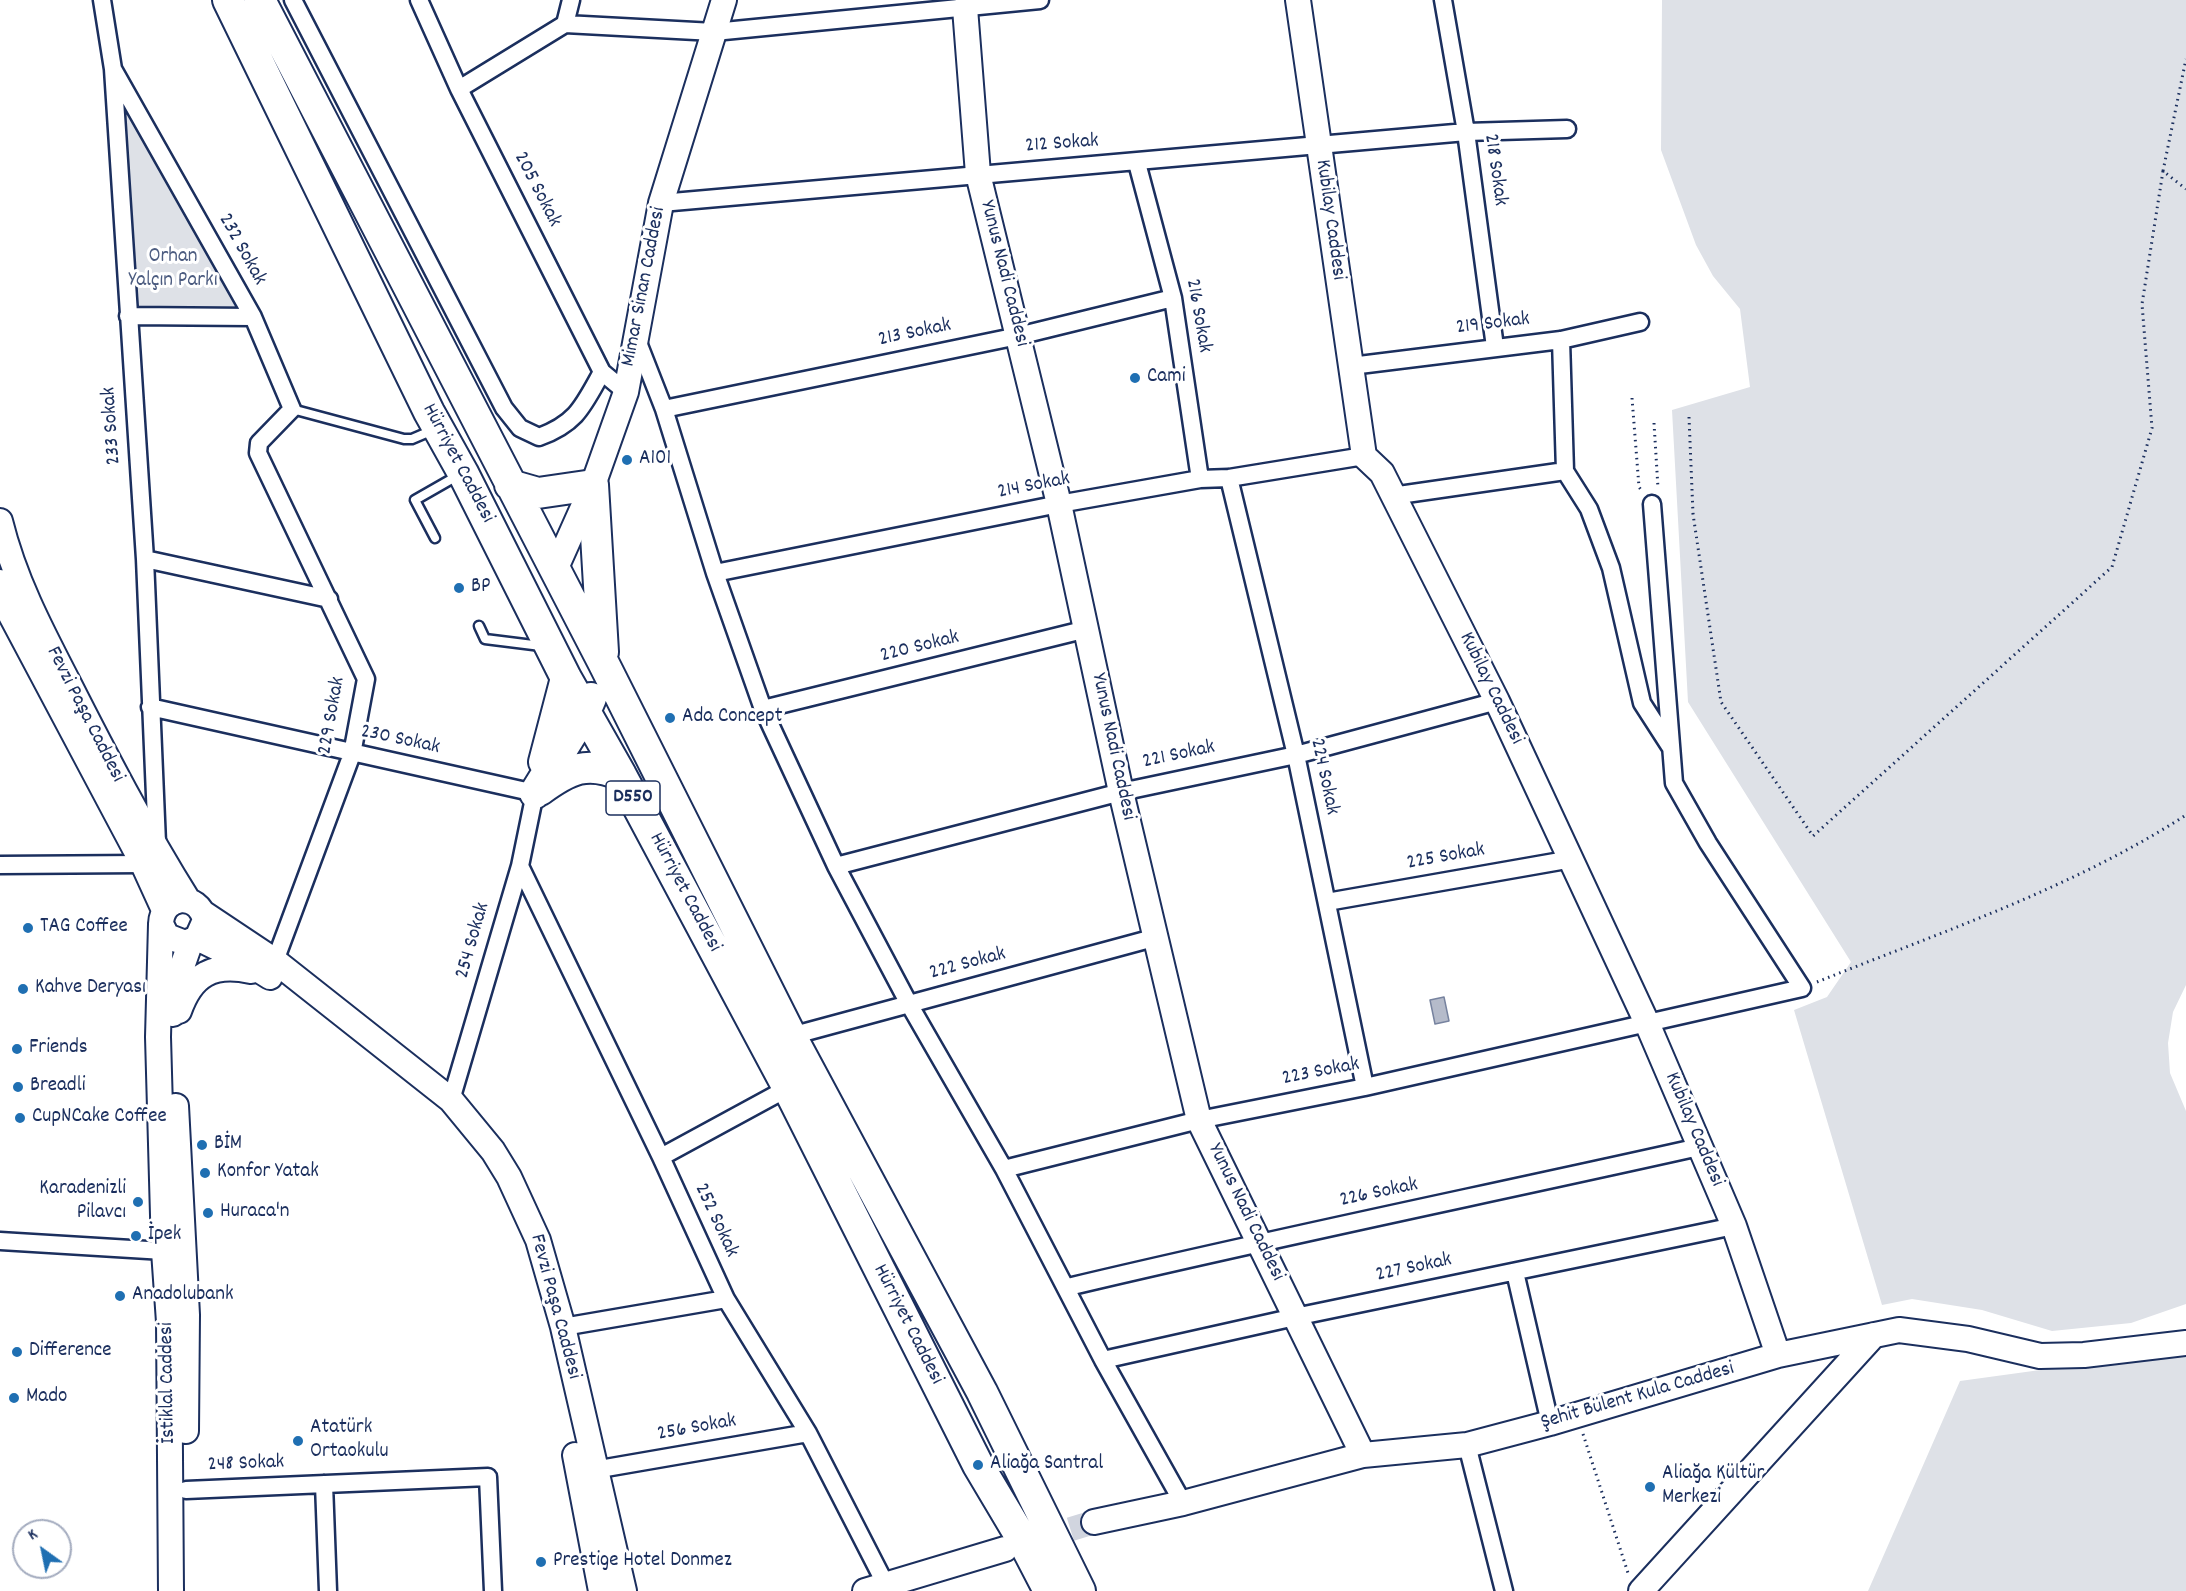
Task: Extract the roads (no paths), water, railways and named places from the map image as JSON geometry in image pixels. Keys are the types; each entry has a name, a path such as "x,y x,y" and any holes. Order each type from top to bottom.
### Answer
{"highway":[{"name":"Hürriyet Caddesi","path":"228,0 437,427 463,472 566,678 621,775 788,1088 978,1464 1023,1539 1048,1591"},
{"name":"Hürriyet Caddesi","path":"261,0 603,662 791,1036 982,1392 1080,1591"},
{"path":"510,485 538,493 593,484 603,662 585,712 535,794"},
{"path":"533,612 555,570"},
{"path":"535,794 566,678"},
{"path":"535,794 558,777 585,767 603,767 621,775"}],"street":[{"name":"233 Sokak","path":"102,0 113,69 145,559 150,707 150,857"},
{"path":"293,0 504,408 520,428 539,437 562,428 582,409 602,372"},
{"name":"205 Sokak","path":"419,0 459,89 602,372 626,392"},
{"path":"565,24 571,0"},
{"name":"Mimar Sinan Caddesi","path":"555,570 593,484 626,392 661,203 724,0"},
{"path":"459,89 565,24 714,32 1040,0"},
{"name":"Kubilay Caddesi","path":"1298,0 1364,456 1382,473 1497,701 1572,859 1647,1023 1734,1226 1778,1355"},
{"name":"218 Sokak","path":"1443,0 1466,132 1495,347"},
{"name":"Yunus Nadi Caddesi","path":"965,8 978,174 1059,504 1121,792 1199,1120 1363,1455"},
{"name":"232 Sokak","path":"113,69 253,317 292,409"},
{"name":"212 Sokak","path":"661,203 978,174 1137,163 1466,132 1567,129"},
{"name":"216 Sokak","path":"1137,163 1173,298 1200,479"},
{"name":"213 Sokak","path":"664,409 1018,336 1173,298"},
{"path":"128,316 253,317"},
{"name":"219 Sokak","path":"1351,366 1562,340 1640,322"},
{"path":"635,337 664,409 715,573 763,710 836,866 909,1004 1004,1169 1068,1287 1103,1360 1183,1503"},
{"path":"1562,340 1565,471 1589,509 1611,568 1641,703 1672,749"},
{"name":"229 Sokak","path":"270,968 351,754 366,679 258,453 259,443 292,409"},
{"name":"214 Sokak","path":"715,573 1059,504 1200,479 1229,478 1364,456"},
{"path":"1392,496 1565,471"},
{"name":"224 Sokak","path":"1229,478 1296,755 1365,1087"},
{"path":"1652,504 1672,749"},
{"name":"Fevzi Paşa Caddesi","path":"0,521 7,551 13,611"},
{"path":"145,559 329,599"},
{"name":"Fevzi Paşa Caddesi","path":"0,582 13,611 150,857 196,906 270,968 447,1106 493,1151 509,1177 538,1240 563,1326 594,1470 624,1591"},
{"name":"220 Sokak","path":"763,710 1087,629"},
{"name":"221 Sokak","path":"836,866 1121,792 1296,755 1497,701"},
{"name":"230 Sokak","path":"150,707 535,794"},
{"name":"223 Sokak","path":"1004,1169 1199,1120 1365,1087 1802,988 1708,843 1674,783 1672,749"},
{"name":"254 Sokak","path":"447,1106 520,866 535,794"},
{"path":"0,865 150,857"},
{"name":"Fevzi Paşa Caddesi","path":"150,857 163,917 172,940 185,943 194,940 270,968"},
{"name":"225 Sokak","path":"1327,902 1572,859"},
{"name":"252 Sokak","path":"520,866 661,1157 726,1299 808,1433 880,1589"},
{"path":"163,917 174,901 196,906 204,926 194,940"},
{"name":"İstiklal Caddesi","path":"163,917 158,1037 164,1251 169,1322 171,1591"},
{"name":"222 Sokak","path":"791,1036 1156,937"},
{"name":"İstiklal Caddesi","path":"188,1591 187,1315 172,1029 176,984 194,940"},
{"path":"172,1029 186,992 203,975 221,968 270,968"},
{"path":"661,1157 788,1088"},
{"name":"Fevzi Paşa Caddesi","path":"447,1106 499,1187 527,1247 552,1335 601,1591"},
{"name":"226 Sokak","path":"1068,1287 1259,1241 1486,1195 1699,1147"},
{"name":"227 Sokak","path":"1103,1360 1295,1317 1734,1226"},
{"path":"0,1241 164,1251"},
{"path":"1515,1272 1550,1423"},
{"path":"563,1326 726,1299"},
{"name":"Şehit Bülent Kula Caddesi","path":"1094,1522 1183,1503 1363,1455 1467,1445 1550,1423 1778,1355 1899,1330 1968,1339 2040,1356 2084,1355 2186,1343"},
{"path":"1636,1586 1874,1335"},
{"name":"256 Sokak","path":"594,1470 808,1433"},
{"path":"1467,1445 1504,1591"},
{"name":"248 Sokak","path":"186,1490 488,1477 493,1591"},
{"path":"324,1484 328,1591"},
{"path":"880,1589 1005,1550"}],"lane":[{"path":"292,409 404,439 412,439 437,427"},
{"path":"435,538 415,500 463,472"},
{"path":"479,626 485,639 551,648"}],"water":[{"path":"1444,997 1449,1021 1435,1024 1430,1000"}],"tunnel":[{"path":"1036,1540 1094,1522"}],"place":[{"name":"Cami","path":"1135,378"},
{"name":"A101","path":"627,460"},
{"name":"BP","path":"459,588"},
{"name":"Ada Concept","path":"670,718"},
{"name":"TAG Coffee","path":"28,928"},
{"name":"Kahve Deryası","path":"23,989"},
{"name":"Friends","path":"17,1049"},
{"name":"Breadli","path":"18,1087"},
{"name":"CupNCake Coffee","path":"20,1118"},
{"name":"BİM","path":"202,1145"},
{"name":"Konfor Yatak","path":"205,1173"},
{"name":"Karadenizli Pilavcı","path":"138,1202"},
{"name":"Huraca'n","path":"208,1213"},
{"name":"İpek","path":"136,1236"},
{"name":"Anadolubank","path":"120,1296"},
{"name":"Difference","path":"17,1352"},
{"name":"Mado","path":"14,1398"},
{"name":"Atatürk Ortaokulu","path":"298,1441"},
{"name":"Aliağa Santral","path":"978,1465"},
{"name":"Aliağa Kültür Merkezi","path":"1650,1487"},
{"name":"Prestige Hotel Donmez","path":"541,1562"}],"park label":[{"name":"Orhan Yalçın Parkı","path":"173,270"}]}
